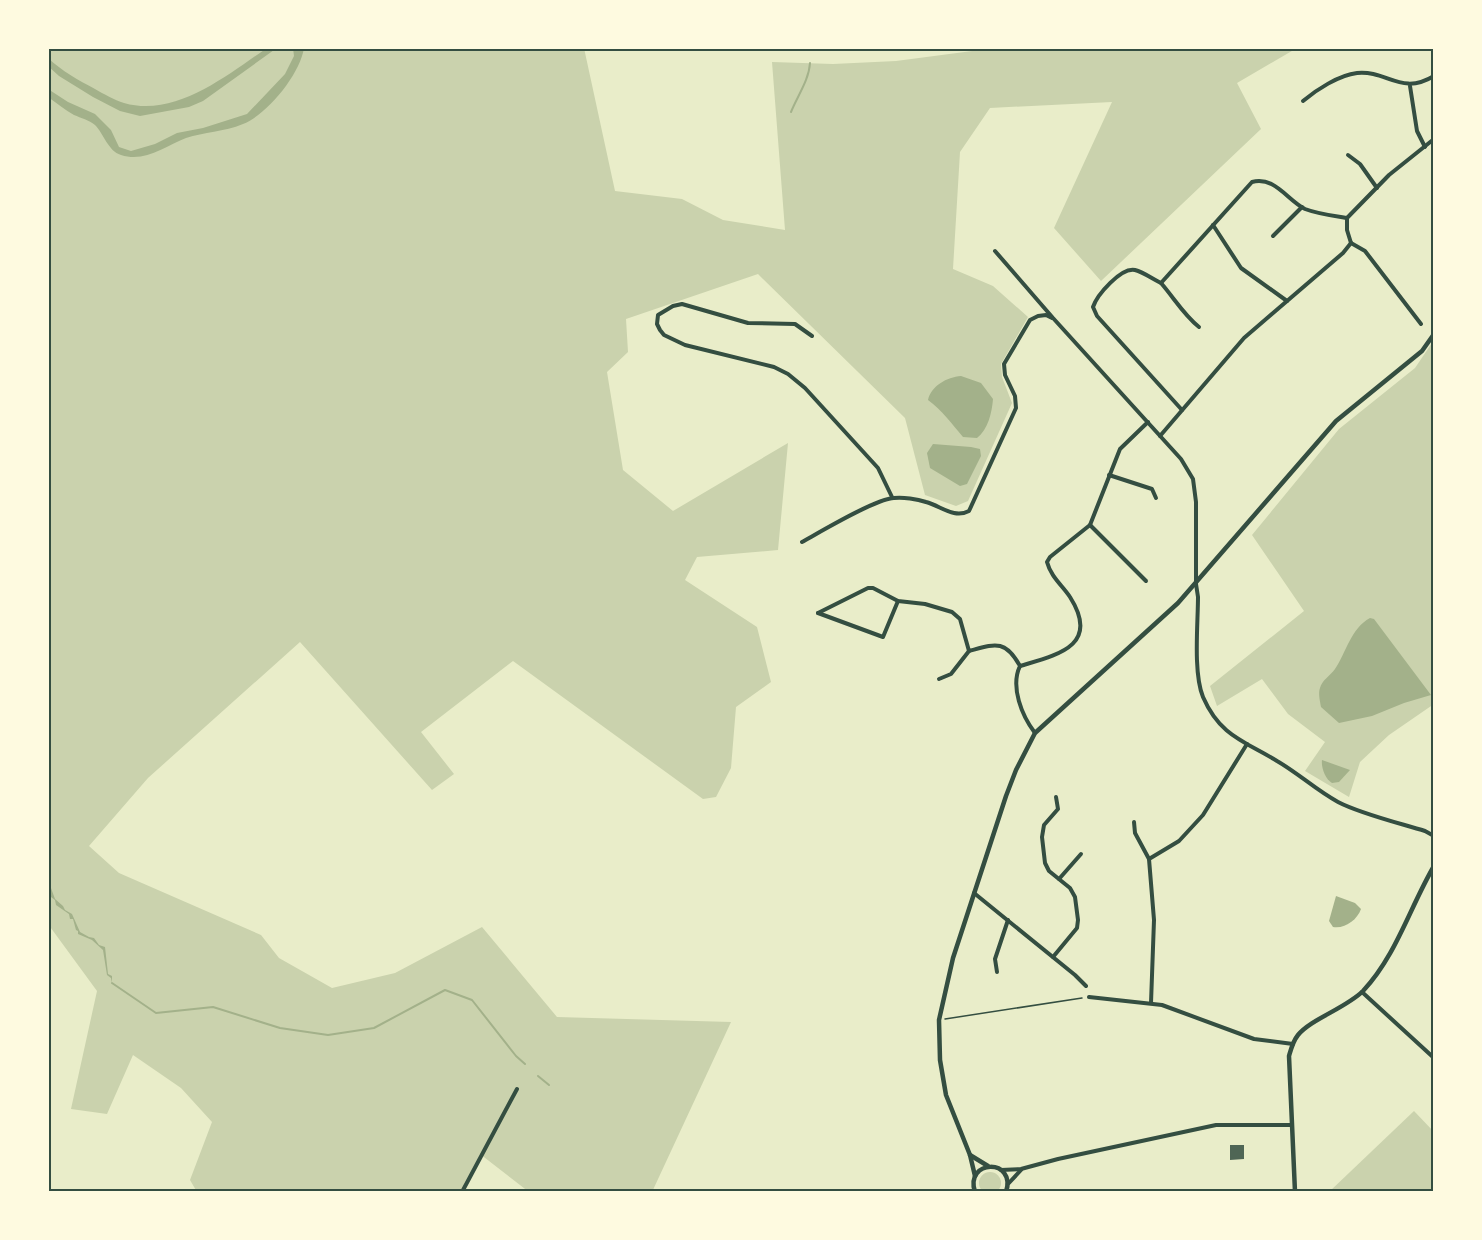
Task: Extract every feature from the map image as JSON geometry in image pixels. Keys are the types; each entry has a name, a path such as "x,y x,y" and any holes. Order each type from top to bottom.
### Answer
{"street":[{"path":"1303,101 1318,88 1355,73 1366,73 1410,86 1434,76"},
{"path":"1410,86 1418,131 1425,147"},
{"path":"1420,324 1365,251 1351,243 1347,230 1347,218 1389,176 1434,139"},
{"path":"1348,155 1360,164 1377,188"},
{"path":"1161,283 1252,182 1261,180 1271,183 1302,207 1347,218"},
{"path":"1273,236 1302,207"},
{"path":"1213,225 1241,268 1287,301"},
{"path":"1160,436 1244,338 1344,253 1351,243"},
{"path":"995,251 1181,459 1193,479 1196,502 1199,676 1203,696 1218,722 1235,739 1285,765 1319,791 1341,803 1434,836"},
{"path":"1182,410 1097,316 1093,307 1096,299 1122,272 1136,270 1161,283 1179,304 1187,318 1199,327"},
{"path":"812,336 795,324 747,323 682,304 673,306 658,315 657,324 664,335 685,345 774,367 789,374 805,388 878,468 892,497"},
{"path":"802,542 892,497 925,501 955,514 962,515 969,512 1016,408 1015,396 1005,375 1004,363 1030,320 1046,315 1053,318"},
{"path":"975,1192 975,1176 970,1155 955,1123 946,1095 940,1060 939,1020 953,958 973,893 1012,778 1035,734 1196,584 1336,421 1422,351 1434,334"},
{"path":"1035,734 1025,720 1015,677 1020,666 1058,655 1075,643 1079,635 1077,611 1070,597 1050,572 1047,562 1050,557 1090,525 1119,449 1148,422"},
{"path":"1109,475 1152,489 1156,498"},
{"path":"1090,525 1146,581"},
{"path":"898,601 883,638 818,613 868,588 873,588 898,601 926,604 952,612 960,619 969,651"},
{"path":"939,679 951,674 969,651 995,644 1015,657 1020,666"},
{"path":"1149,859 1179,841 1203,815 1248,744"},
{"path":"1053,957 1077,928 1078,920 1075,897 1070,888 1049,871 1045,863 1042,837 1044,825 1058,809 1056,797"},
{"path":"1134,822 1136,833 1149,859 1154,920 1150,1003"},
{"path":"1059,879 1081,854"},
{"path":"1295,1192 1289,1056 1293,1044 1298,1035 1307,1027 1362,992 1378,974 1387,960 1418,892 1434,866"},
{"path":"973,893 1086,986"},
{"path":"997,972 995,959 1008,920"},
{"path":"1362,992 1434,1058"},
{"path":"1089,997 1162,1005 1254,1039 1293,1044"},
{"path":"462,1192 517,1089"},
{"path":"970,1155 989,1167 1001,1170 1021,1169 1205,1127 1240,1124 1292,1125"},
{"path":"975,1176 983,1168 989,1167"},
{"path":"1008,1189 1021,1169"},
{"path":"1001,1170 1007,1178 1008,1189"}],"path":[{"path":"939,1020 1089,997"}],"shaded area":[{"path":"48,48 584,48 615,191 682,199 723,220 785,230 772,62 833,64 896,61 995,48 1297,48 1237,83 1261,129 1101,281 1054,228 1112,102 990,108 960,152 953,269 993,286 1028,317 1001,364 1002,377 1012,403 968,501 956,506 925,495 905,418 758,274 626,319 628,352 607,372 623,470 673,511 788,443 778,550 697,557 685,580 757,627 771,682 736,707 731,768 716,797 703,799 513,661 421,732 454,774 432,790 300,642 148,778 89,846 119,873 261,935 279,958 332,988 395,973 482,927 557,1017 731,1022 652,1192 529,1192 480,1154 462,1192 197,1192 190,1180 212,1122 181,1088 133,1055 107,1114 71,1109 97,991 48,924"},
{"path":"267,48 274,50 203,101 189,107 140,116 120,111 93,97 59,76 48,66 48,58 76,79 120,102 143,106 163,105 200,91"},
{"path":"293,48 304,48 296,69 290,81 263,112 236,127 186,138 138,157 117,153 109,146 95,125 74,115 48,97 48,89 68,102 95,114 111,130 119,147 131,151 155,144 177,133 203,128 247,114 285,74 294,56"},
{"path":"1434,340 1434,704 1389,735 1360,762 1349,797 1305,771 1325,742 1288,714 1262,679 1217,706 1210,686 1304,611 1252,535 1339,429 1415,368"},
{"path":"961,376 981,383 993,399 987,426 977,438 963,437 928,400 932,390 940,383"},
{"path":"933,444 980,449 981,456 967,484 960,486 930,468 927,453"},
{"path":"1370,618 1374,619 1431,695 1372,716 1339,723 1321,707 1320,688 1324,680 1335,669 1353,634 1363,622"},
{"path":"1322,760 1350,770 1339,782 1332,783 1324,773"},
{"path":"48,880 55,899 72,914 80,932 94,938 99,945 105,947 108,974 112,976 112,983 111,978 107,975 103,950 92,940 78,934 73,919 70,919 69,914 56,905 55,900 51,897"},
{"path":"1336,896 1355,903 1361,909 1357,917 1342,927 1333,927 1329,921"},
{"path":"1414,1111 1434,1132 1434,1192 1329,1192"},
{"path":"990,1172 998,1175 1001,1183 998,1191 990,1194 982,1191 979,1183 982,1175"}],"building":[{"path":"1230,1145 1244,1145 1244,1159 1230,1160"}],"waterway":[{"path":"791,112 805,81 810,63"},
{"path":"112,983 156,1013 213,1007 280,1028 328,1035 374,1028 445,990 472,1000 516,1056 525,1064"},
{"path":"538,1076 549,1085"}],"railway":[{"path":"801,48 869,50 919,48"}]}
